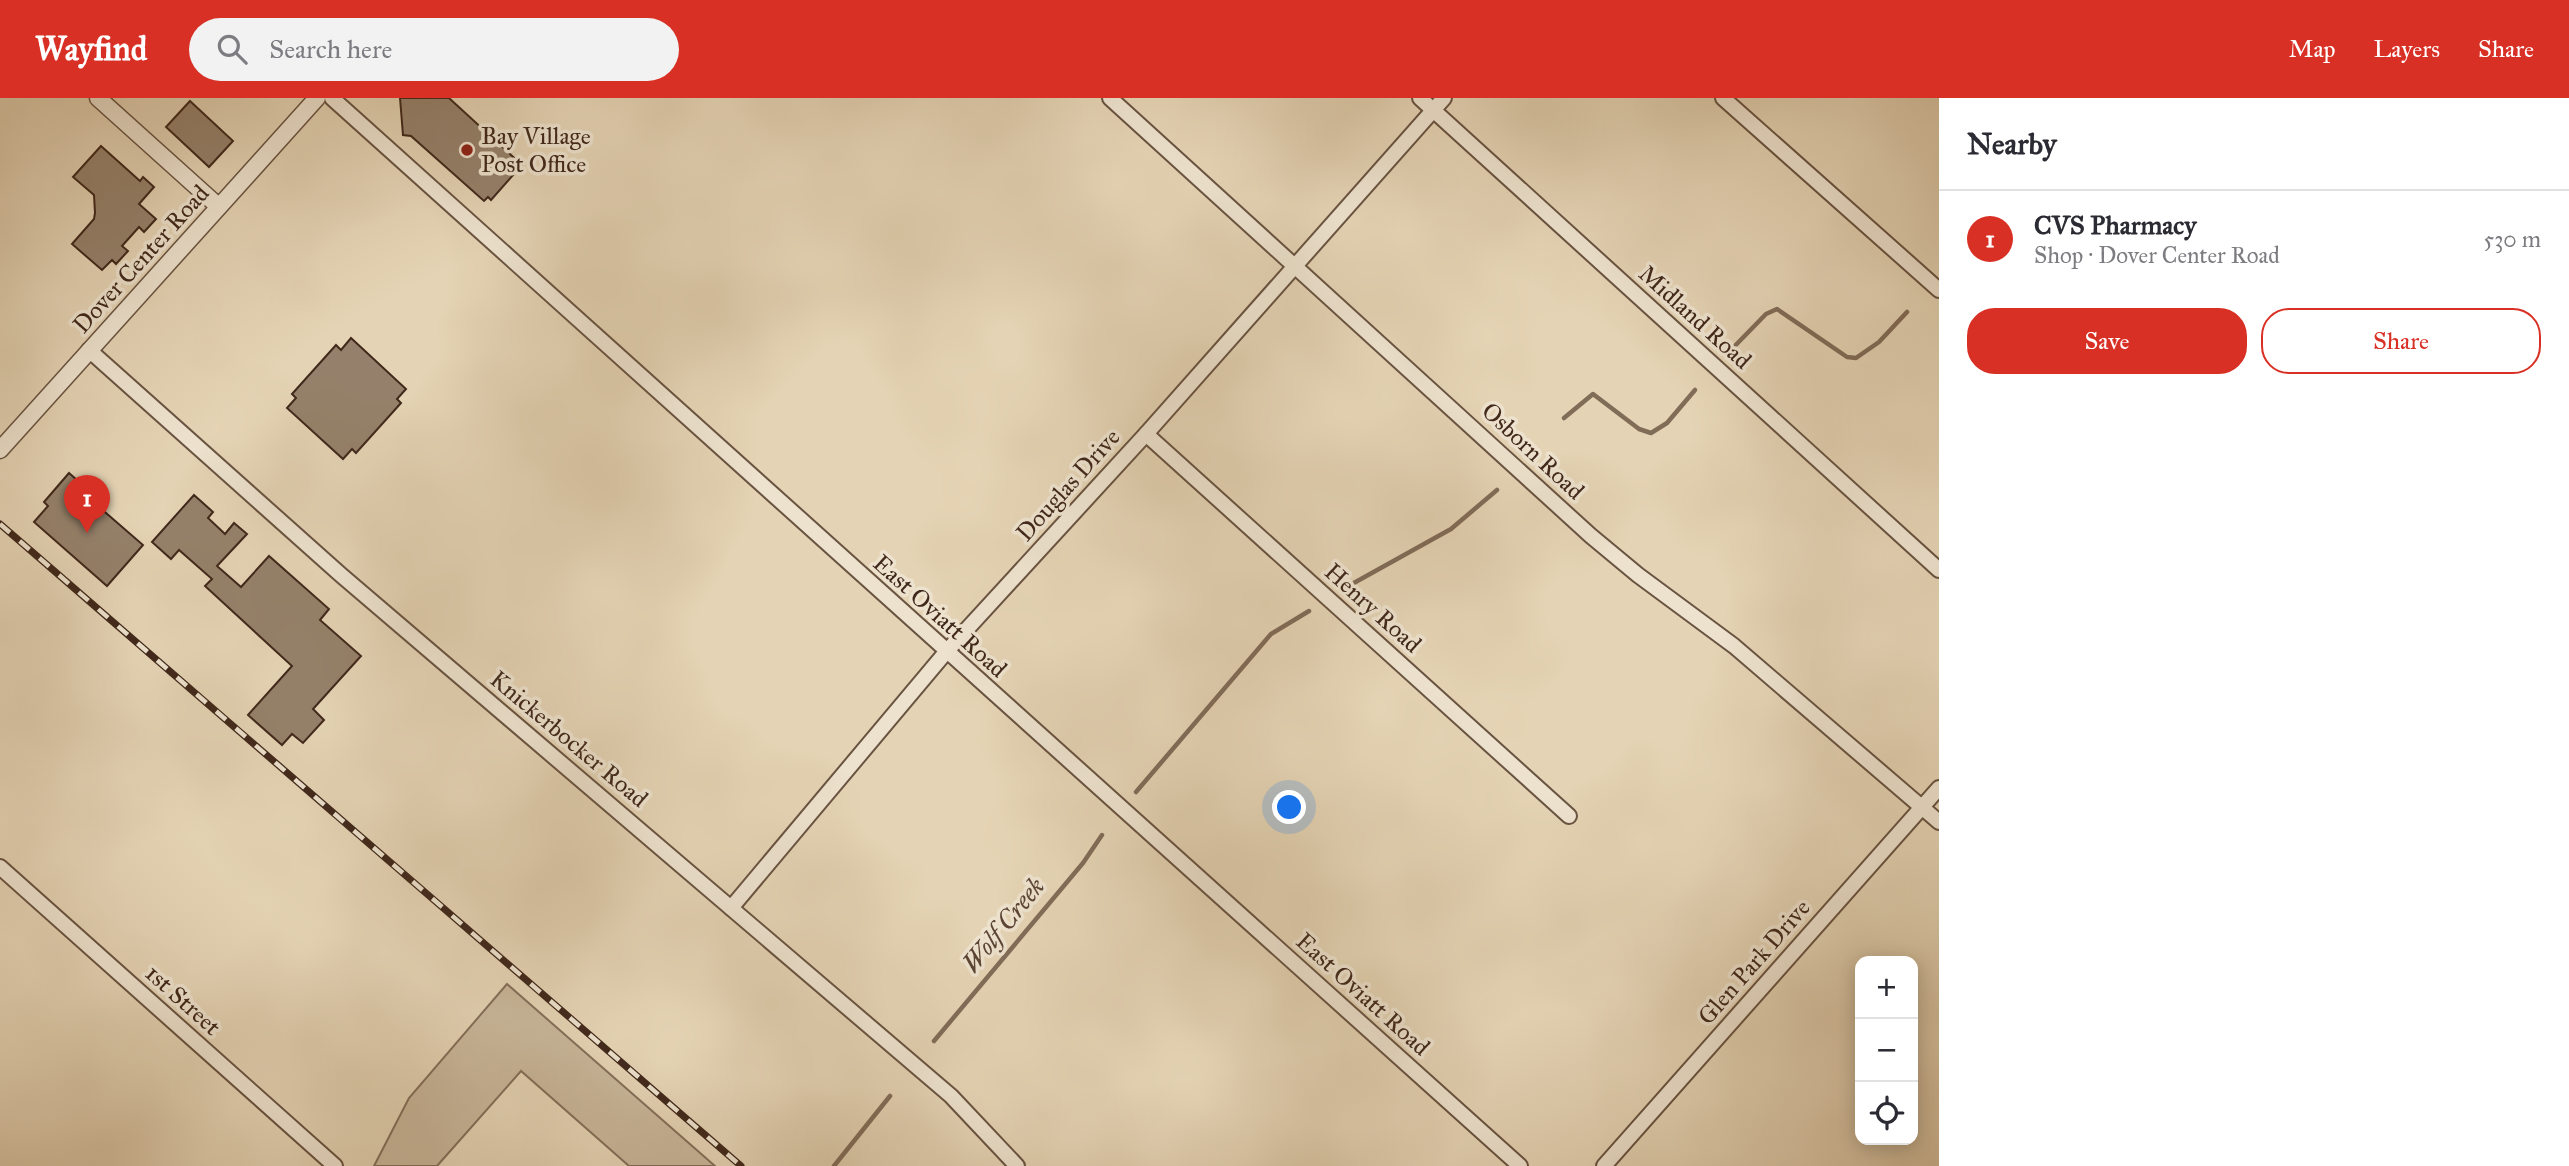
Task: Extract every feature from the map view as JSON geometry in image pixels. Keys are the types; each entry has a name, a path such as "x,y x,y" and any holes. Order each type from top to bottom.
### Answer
{"street":[{"path":"98,98 218,206"},
{"name":"Dover Center Road","path":"0,450 317,98"},
{"name":"East Oviatt Road","path":"332,98 1520,1166"},
{"name":"Osborn Road","path":"1110,98 1295,263 1591,536 1638,575 1734,646 1939,822"},
{"name":"Midland Road","path":"1420,98 1939,570"},
{"name":"Douglas Drive","path":"732,908 946,652 1146,434 1444,98"},
{"path":"1723,98 1939,290"},
{"name":"Knickerbocker Road","path":"89,351 341,575 951,1096 1017,1166"},
{"name":"Henry Road","path":"1146,434 1569,816"},
{"name":"Glen Park Drive","path":"1604,1166 1939,788"},
{"name":"1st Street","path":"0,867 335,1166"}],"shaded area":[{"path":"507,984 715,1166 629,1166 521,1071 437,1166 374,1166 409,1098"}],"building":[{"name":"Bay Village Post Office","path":"400,98 449,98 522,165 491,200 488,197 484,201 411,136 403,135"},
{"path":"190,101 233,141 209,167 166,127"},
{"path":"101,146 140,181 143,177 154,187 139,204 156,219 144,232 139,227 122,246 128,251 116,264 112,260 102,270 72,244 94,219 95,213 94,195 73,177"},
{"path":"351,338 406,389 397,399 401,403 356,453 352,449 343,459 287,408 296,398 292,394 336,345 341,350"},
{"path":"69,473 95,496 91,500 143,545 107,586 34,522 48,506 44,502"},
{"path":"194,495 213,512 208,518 225,534 234,523 247,534 217,566 241,587 269,556 329,609 320,620 361,656 313,709 324,720 303,743 292,734 282,745 248,715 292,666 205,586 212,579 179,550 171,559 152,542"}],"waterway":[{"name":"Wolf Creek","path":"1726,355 1766,314 1777,309 1847,357 1856,358 1879,342 1907,312"},
{"name":"Wolf Creek","path":"1564,418 1593,394 1639,429 1651,433 1667,423 1695,390"},
{"name":"Wolf Creek","path":"1352,584 1451,529 1497,490"},
{"name":"Wolf Creek","path":"1136,792 1271,634 1309,611"},
{"name":"Wolf Creek","path":"934,1041 1083,863 1102,835"},
{"name":"Wolf Creek","path":"834,1166 890,1096"}],"railway":[{"path":"0,524 741,1166"}],"place":[{"name":"Bay Village Post Office","path":"467,150"},
{"name":"CVS Pharmacy","path":"87,533"}]}
